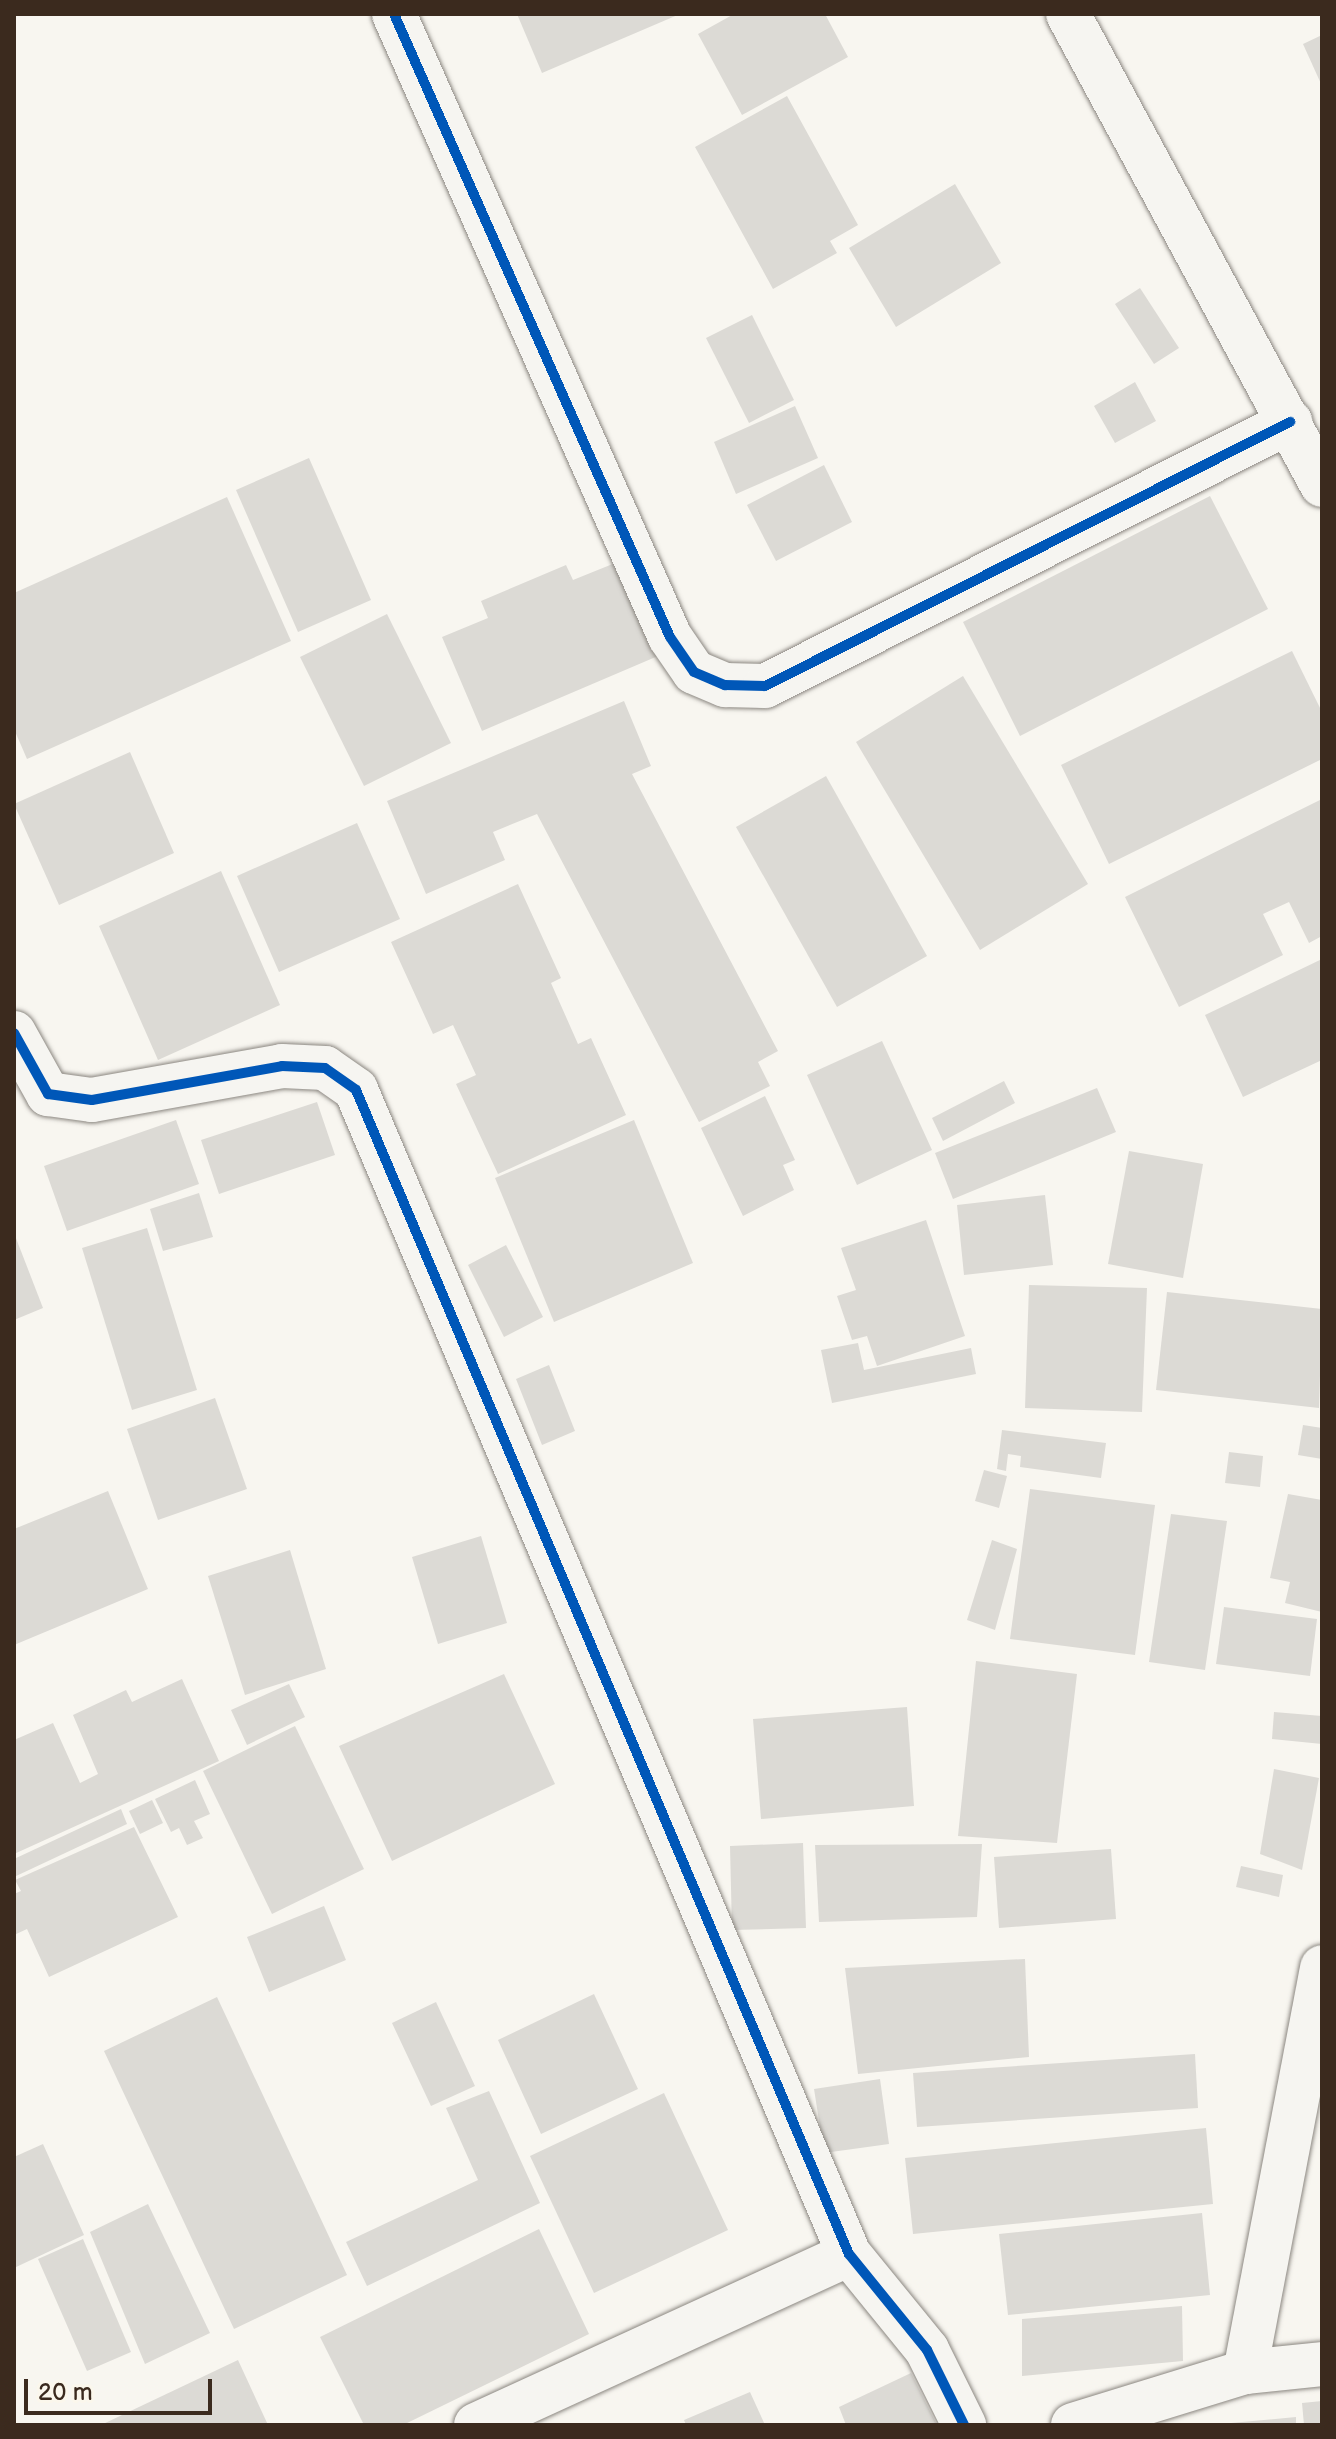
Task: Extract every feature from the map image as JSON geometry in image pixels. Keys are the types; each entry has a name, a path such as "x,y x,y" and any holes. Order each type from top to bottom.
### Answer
{"street":[{"path":"394,14 664,623 694,672 725,685 765,686 1290,422"},
{"path":"1068,14 1322,485"},
{"path":"14,1033 48,1094 92,1100 282,1066 325,1068 356,1090 849,2254 927,2350 964,2425"},
{"path":"1245,2372 1322,1967"},
{"path":"476,2425 849,2254"},
{"path":"1073,2425 1245,2372 1322,2364"}],"building":[{"path":"517,14 680,14 542,73"},
{"path":"734,14 825,14 848,57 742,115 698,34"},
{"path":"1322,35 1322,86 1303,44"},
{"path":"787,96 858,225 830,241 837,253 773,289 695,147"},
{"path":"955,184 1001,263 896,327 849,248"},
{"path":"1140,288 1179,348 1154,364 1115,304"},
{"path":"752,315 794,400 749,423 706,338"},
{"path":"1135,382 1156,421 1115,443 1094,406"},
{"path":"795,406 818,458 736,494 714,442"},
{"path":"309,458 371,600 298,632 236,490"},
{"path":"824,465 852,522 776,561 747,505"},
{"path":"1210,496 1268,609 1020,736 963,622"},
{"path":"227,497 291,641 27,759 14,729 14,593"},
{"path":"625,559 665,653 482,731 442,637 488,618 481,601 566,565 573,580"},
{"path":"387,614 451,743 364,786 300,657"},
{"path":"1292,651 1322,712 1322,759 1109,864 1061,765"},
{"path":"963,676 1088,884 980,950 856,742"},
{"path":"624,701 651,766 632,774 778,1051 758,1062 770,1086 699,1122 537,814 493,832 505,860 426,894 387,801"},
{"path":"130,752 174,853 59,905 14,804"},
{"path":"826,776 927,956 837,1007 736,827"},
{"path":"1322,799 1322,936 1309,943 1289,902 1263,914 1283,955 1179,1007 1125,897"},
{"path":"357,823 400,919 279,972 237,876"},
{"path":"221,871 280,1005 158,1060 99,926"},
{"path":"518,884 561,978 551,983 578,1044 591,1038 626,1115 498,1174 456,1084 476,1075 453,1025 433,1034 391,942"},
{"path":"1322,959 1322,1060 1243,1097 1205,1015"},
{"path":"882,1041 932,1150 857,1185 807,1075"},
{"path":"1004,1081 1015,1103 943,1141 932,1118"},
{"path":"1097,1088 1116,1132 953,1199 935,1153"},
{"path":"765,1096 795,1160 783,1165 794,1190 743,1216 701,1128"},
{"path":"317,1102 335,1155 219,1194 201,1140"},
{"path":"176,1120 199,1184 67,1231 44,1166"},
{"path":"634,1120 693,1263 554,1322 495,1178"},
{"path":"1129,1151 1203,1164 1183,1278 1108,1264"},
{"path":"199,1193 213,1237 163,1251 150,1209"},
{"path":"1045,1195 1053,1265 964,1275 957,1205"},
{"path":"926,1220 965,1336 877,1366 867,1336 852,1340 837,1296 856,1290 841,1248"},
{"path":"147,1228 197,1390 132,1410 82,1248"},
{"path":"14,1233 43,1308 14,1320"},
{"path":"506,1245 543,1317 504,1337 468,1265"},
{"path":"1029,1285 1147,1288 1142,1412 1025,1408"},
{"path":"1167,1292 1322,1309 1319,1408 1156,1390"},
{"path":"858,1343 864,1370 971,1348 976,1374 832,1403 821,1350"},
{"path":"549,1365 575,1431 542,1445 516,1379"},
{"path":"215,1398 247,1489 158,1520 127,1429"},
{"path":"1303,1425 1322,1428 1322,1459 1298,1455"},
{"path":"1002,1430 1106,1443 1101,1478 1020,1467 1021,1456 1008,1454 1006,1471 997,1469"},
{"path":"1229,1452 1263,1456 1260,1487 1225,1483"},
{"path":"984,1470 1007,1476 999,1508 975,1501"},
{"path":"1030,1489 1155,1505 1135,1655 1010,1639"},
{"path":"108,1491 148,1589 14,1645 14,1529"},
{"path":"1288,1494 1322,1500 1322,1612 1285,1603 1290,1582 1270,1578"},
{"path":"1171,1514 1227,1521 1205,1670 1149,1662"},
{"path":"481,1536 507,1623 438,1644 412,1557"},
{"path":"992,1540 1017,1549 995,1630 967,1620"},
{"path":"290,1550 326,1669 245,1695 208,1576"},
{"path":"1224,1607 1317,1619 1310,1676 1216,1664"},
{"path":"976,1661 1077,1674 1057,1843 958,1836"},
{"path":"504,1674 555,1784 392,1861 339,1746"},
{"path":"182,1679 219,1761 14,1854 14,1740 53,1723 80,1783 98,1774 73,1715 126,1690 132,1702"},
{"path":"289,1684 305,1717 247,1745 231,1710"},
{"path":"907,1707 914,1806 761,1819 753,1719"},
{"path":"1274,1712 1322,1716 1322,1744 1272,1739"},
{"path":"295,1726 364,1869 272,1914 203,1771"},
{"path":"1274,1769 1319,1778 1302,1870 1260,1854"},
{"path":"195,1780 210,1814 194,1821 203,1838 187,1845 179,1828 171,1832 155,1799"},
{"path":"152,1800 163,1823 140,1834 129,1811"},
{"path":"121,1809 127,1824 14,1877 14,1859"},
{"path":"134,1827 178,1917 49,1977 27,1929 14,1935 14,1894 21,1891 15,1880"},
{"path":"803,1843 806,1928 732,1930 730,1846"},
{"path":"982,1844 977,1917 819,1922 815,1845"},
{"path":"1111,1849 1116,1919 999,1928 994,1857"},
{"path":"1241,1866 1283,1875 1279,1897 1236,1887"},
{"path":"324,1906 346,1960 269,1992 247,1937"},
{"path":"1025,1959 1029,2057 858,2074 845,1968"},
{"path":"594,1994 638,2089 541,2134 498,2040"},
{"path":"217,1997 347,2275 234,2329 104,2051"},
{"path":"436,2002 475,2086 431,2106 392,2023"},
{"path":"1195,2054 1198,2108 917,2127 913,2073"},
{"path":"880,2079 889,2144 824,2153 814,2089"},
{"path":"489,2091 540,2203 367,2286 346,2242 478,2180 446,2108"},
{"path":"664,2093 728,2230 594,2293 530,2156"},
{"path":"1206,2128 1213,2204 913,2234 905,2158"},
{"path":"43,2144 84,2235 14,2268 14,2157"},
{"path":"148,2204 210,2333 145,2364 90,2232"},
{"path":"1202,2213 1210,2295 1008,2315 999,2234"},
{"path":"539,2229 589,2334 403,2425 364,2425 320,2337"},
{"path":"83,2239 131,2352 87,2371 38,2259"},
{"path":"1182,2306 1183,2361 1022,2376 1022,2319"},
{"path":"238,2360 268,2425 101,2425"},
{"path":"911,2373 937,2425 846,2425 839,2407"},
{"path":"750,2392 765,2425 686,2425 684,2420"},
{"path":"1322,2401 1322,2425 1304,2425 1302,2403"},
{"path":"1296,2417 1296,2425 1231,2425 1231,2423"}],"cycle path":[{"path":"394,14 670,637 694,672 725,685 765,686 1290,422"},
{"path":"14,1033 48,1094 92,1100 282,1066 325,1068 356,1090 849,2254 927,2350 964,2425"}]}
